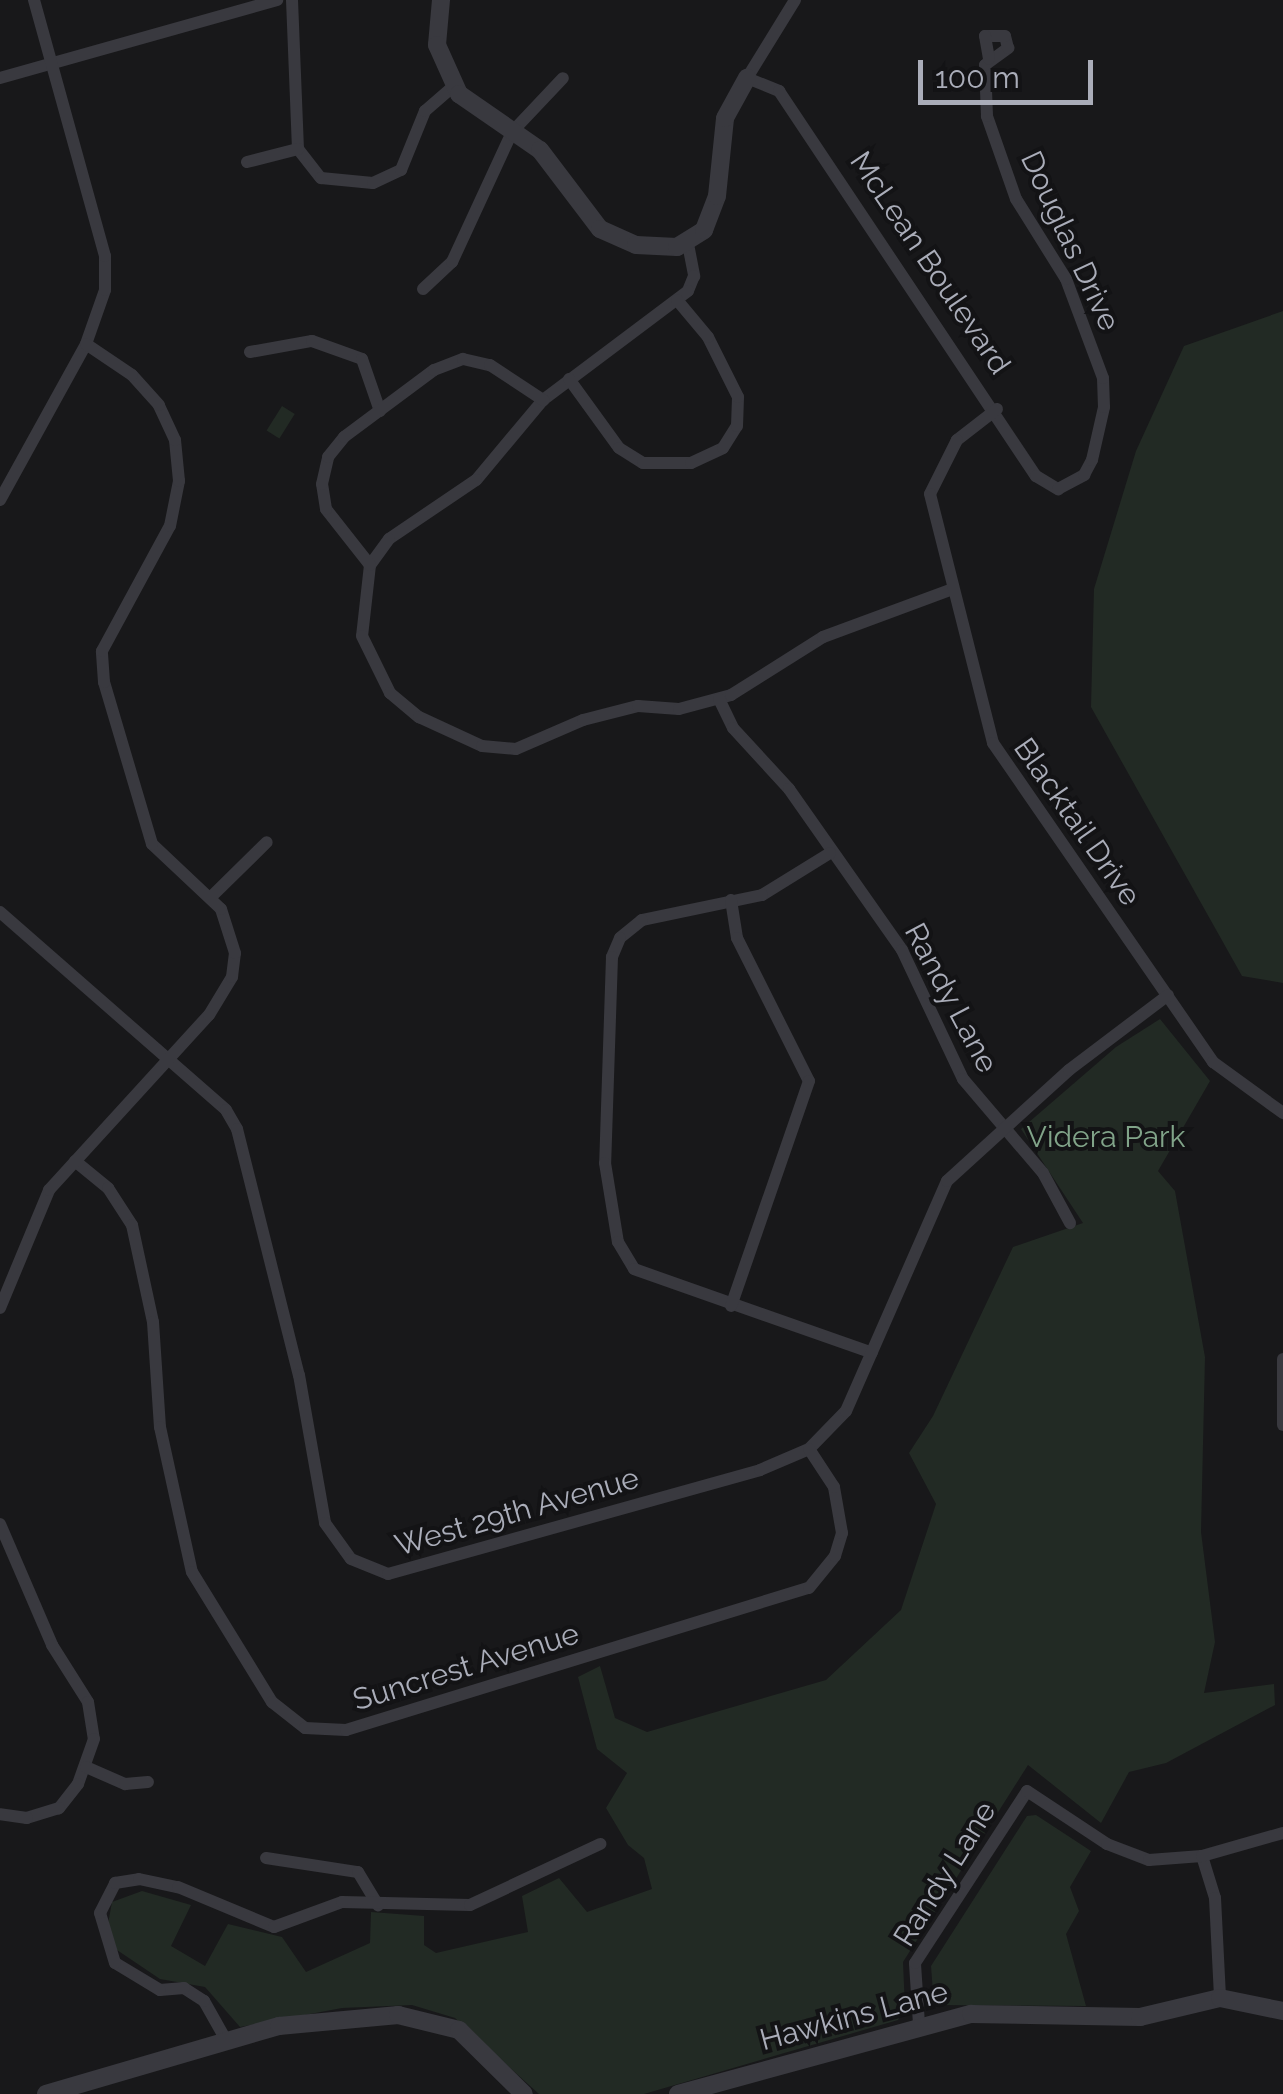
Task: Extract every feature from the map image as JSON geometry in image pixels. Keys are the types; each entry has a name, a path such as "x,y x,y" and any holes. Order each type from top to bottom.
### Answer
{"street":[{"path":"0,500 86,344 105,290 105,256 34,0"},
{"path":"0,78 278,0"},
{"path":"292,0 298,149 320,178 355,184 389,178 411,159 425,111 453,87"},
{"path":"441,0 437,45 453,87 550,160 600,229 651,248 688,244 712,218 725,118 794,0"},
{"name":"Douglas Drive","path":"989,59 987,116 1016,199 1066,278 1103,378 1104,406 1092,460 1084,475 1058,489"},
{"path":"423,289 452,262 512,132 563,78"},
{"name":"McLean Boulevard","path":"747,78 779,91 997,409 1036,476 1058,489"},
{"path":"247,162 298,149"},
{"path":"688,244 694,276 677,300 544,400 476,480 389,539 370,565 362,626 376,673 406,708 482,746 516,749 620,711 679,709 719,699 768,676 823,637 950,590"},
{"path":"570,378 630,457 656,466 691,463 723,448 737,426 738,398 720,355 677,300"},
{"path":"250,352 312,341 362,358 380,411"},
{"path":"0,1308 38,1208 117,1112 209,1015 232,977 230,929 211,897 152,844 104,682 102,650 170,526 178,481 175,440 159,405 132,375 86,344"},
{"path":"370,565 326,509 322,484 328,458 434,370 463,359 490,364 544,400"},
{"name":"Blacktail Drive","path":"997,409 957,440 930,494 950,590 996,751 1214,1062 1283,1113"},
{"name":"Randy Lane","path":"719,699 732,728 780,777 909,961 962,1079 1048,1180 1070,1223"},
{"path":"211,897 267,842"},
{"path":"830,853 762,895 642,920 616,944 605,1163 618,1242 634,1269 872,1353"},
{"path":"731,900 737,938 809,1081 731,1306"},
{"name":"West 29th Avenue","path":"0,912 226,1110 237,1129 308,1412 322,1511 337,1544 361,1565 408,1574 760,1470 809,1449 846,1411 940,1192 1003,1127 1168,995"},
{"name":"Suncrest Avenue","path":"75,1161 108,1188 132,1225 152,1322 160,1427 192,1572 272,1702 306,1728 346,1730 809,1588 835,1556 842,1533 834,1487 809,1449"},
{"path":"1283,1359 1283,1426"},
{"path":"0,1524 52,1644 88,1702 94,1739 86,1767 59,1808 26,1818 0,1814"},
{"path":"86,1767 125,1784 148,1782"},
{"name":"Randy Lane","path":"919,2024 915,1964 1027,1792 1130,1856 1170,1861 1283,1833"},
{"path":"226,2040 204,2002 184,1988 160,1990 115,1963 100,1913 115,1883 140,1878 178,1887 274,1927 342,1902 470,1905 600,1844"},
{"path":"1202,1856 1215,1898 1220,1998"},
{"path":"266,1858 358,1872 378,1905"},
{"name":"Hawkins Lane","path":"678,2094 919,2024 970,2014 1140,2017 1220,1998 1283,2011"},
{"path":"46,2094 226,2040 330,2019 431,2020 476,2041 524,2094"}],"green space":[{"path":"1283,311 1283,983 1242,976 1091,707 1094,589 1136,451 1184,346"},
{"path":"282,406 295,414 279,439 267,431"},
{"name":"Videra Park","path":"1160,1019 1210,1081 1158,1171 1175,1191 1205,1357 1201,1532 1215,1642 1204,1693 1274,1684 1275,1705 1166,1763 1129,1772 1101,1823 1028,1765 903,1962 905,2009 898,2020 644,2094 539,2094 455,2018 412,2005 342,2008 240,2027 205,1987 160,1979 114,1948 108,1924 112,1902 142,1891 191,1905 171,1946 205,1966 228,1924 282,1937 306,1972 370,1943 371,1912 424,1916 424,1945 436,1953 528,1932 522,1896 559,1878 587,1912 652,1889 644,1858 628,1845 606,1808 627,1773 597,1749 578,1677 600,1666 615,1718 647,1732 826,1680 901,1610 936,1504 909,1453 933,1416 1013,1247 1083,1223 1021,1129 1116,1047"},
{"path":"1036,1815 1091,1851 1070,1887 1079,1911 1066,1934 1086,2006 934,2005 931,1966 1027,1816"}]}
